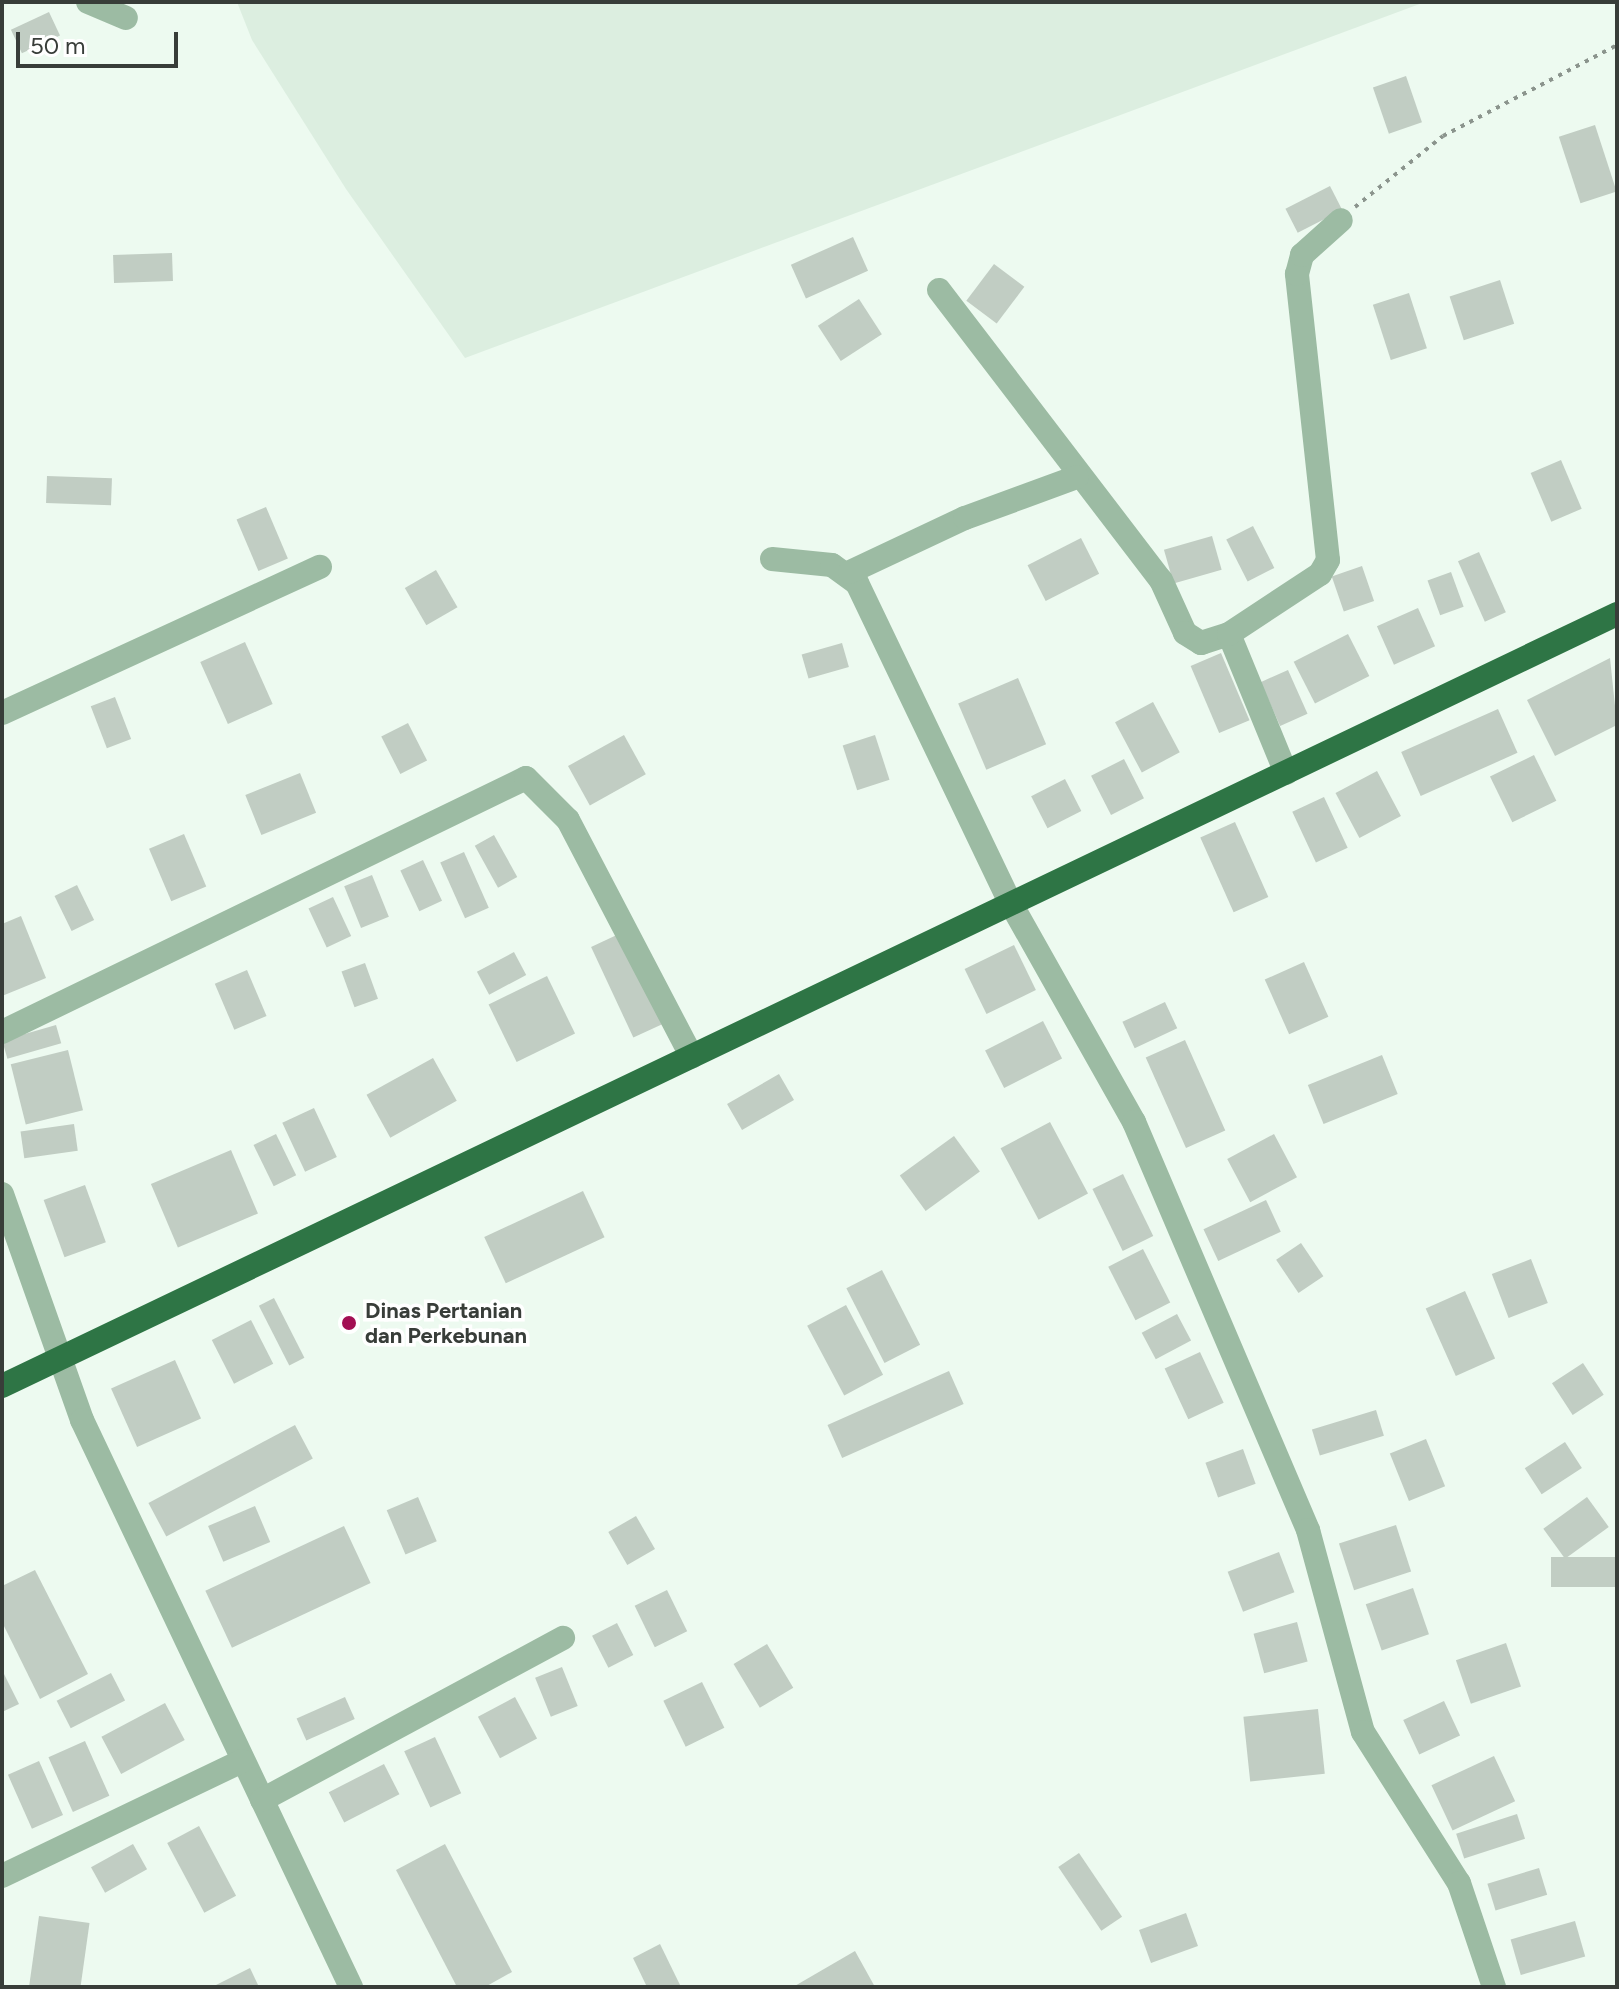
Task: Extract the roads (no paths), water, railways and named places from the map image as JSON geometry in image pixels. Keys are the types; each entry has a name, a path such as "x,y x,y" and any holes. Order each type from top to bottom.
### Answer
{"highway":[{"path":"2,1386 1617,614"}],"street":[{"path":"88,2 126,18"},
{"path":"939,290 1077,477 1161,580 1191,640 1229,634 1320,574 1328,560 1297,274 1302,255 1341,220"},
{"path":"772,559 850,572 965,518 1077,477"},
{"path":"2,713 320,567"},
{"path":"850,572 1010,902 1134,1122 1308,1530 1363,1732 1459,1883 1490,1986"},
{"path":"1229,634 1286,773"},
{"path":"2,1032 526,778 568,820 692,1057"},
{"path":"2,1194 57,1360 242,1761 351,1987"},
{"path":"262,1800 563,1638"},
{"path":"2,1876 242,1761"}],"place":[{"name":"Dinas Pertanian dan Perkebunan","path":"349,1323"}]}
